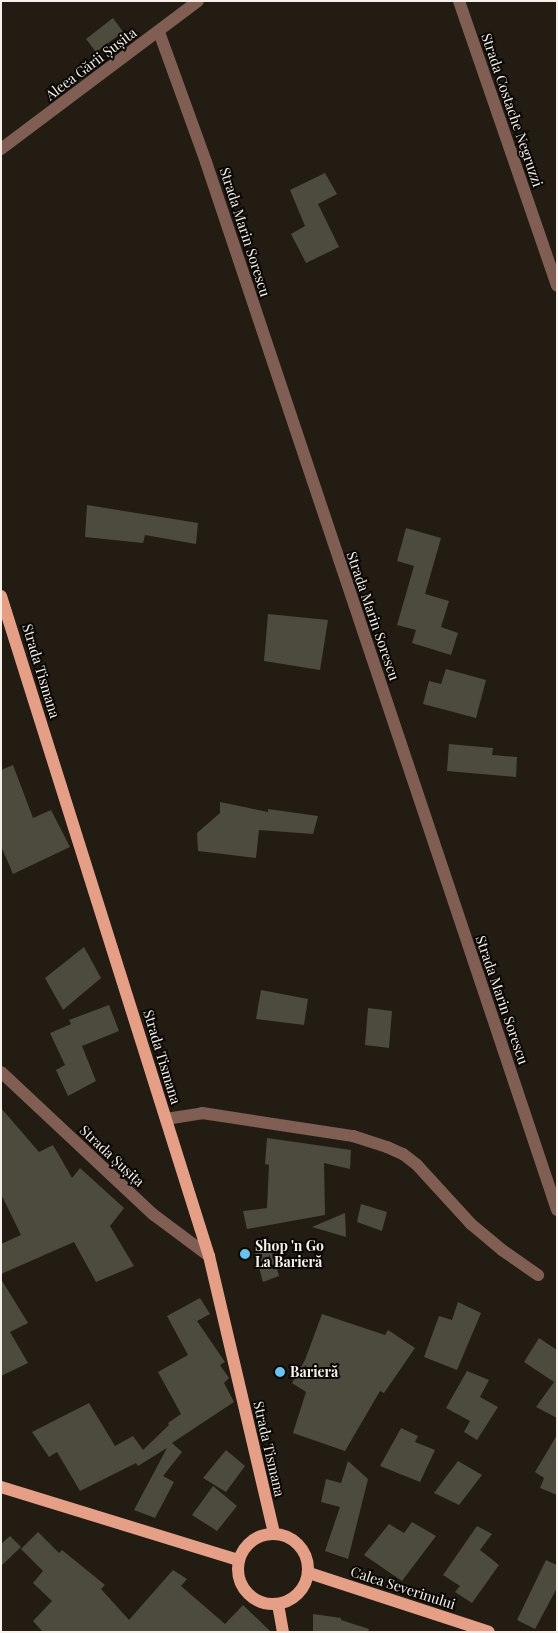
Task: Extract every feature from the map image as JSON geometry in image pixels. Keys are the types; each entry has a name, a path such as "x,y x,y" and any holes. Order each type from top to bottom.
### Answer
{"main road":[{"name":"Strada Tismana","path":"1,596 209,1256 274,1534"},
{"path":"1,1487 239,1560"},
{"path":"274,1534 285,1535 296,1541 306,1556 309,1573 306,1584 299,1594 290,1601 266,1604 255,1600 246,1593 240,1582 239,1560 244,1549 252,1540 262,1535 274,1534"},
{"name":"Calea Severinului","path":"309,1573 488,1632"},
{"path":"278,1604 282,1632"}],"street":[{"name":"Aleea Gării Șușita","path":"1,149 198,1"},
{"name":"Strada Costache Negruzzi","path":"459,1 557,286"},
{"name":"Strada Marin Sorescu","path":"159,32 206,162 557,1210"},
{"name":"Strada Șușița","path":"1,1072 154,1215 209,1256"},
{"path":"166,1119 202,1113 353,1136 387,1147 403,1154 417,1165 471,1224 502,1250 538,1274"}],"building":[{"path":"113,18 123,32 96,52 86,39"},
{"path":"325,173 337,194 318,204 339,247 306,263 291,234 305,226 290,190"},
{"path":"87,505 198,523 196,544 145,535 143,543 85,537"},
{"path":"406,528 441,538 425,594 449,601 441,627 458,633 451,655 412,643 416,630 397,625 414,566 397,561"},
{"path":"268,614 328,620 320,670 264,661"},
{"path":"446,669 486,680 476,718 423,704 429,681 441,684"},
{"path":"449,744 493,748 492,755 517,757 516,777 447,771"},
{"path":"13,765 33,818 51,810 70,847 13,874 1,846 1,770"},
{"path":"220,802 268,812 268,809 318,816 313,834 259,830 256,858 198,851 197,833 220,813"},
{"path":"84,947 101,978 63,1010 45,978"},
{"path":"261,990 308,999 304,1025 256,1019"},
{"path":"109,1005 119,1031 82,1046 96,1081 68,1096 56,1070 65,1065 50,1033 71,1024 69,1020"},
{"path":"368,1008 392,1011 389,1048 365,1045"},
{"path":"1,1108 39,1152 53,1145 72,1178 80,1168 124,1208 110,1226 134,1266 96,1282 74,1242 1,1274 1,1244 21,1235 1,1194"},
{"path":"267,1138 351,1150 350,1169 324,1163 325,1215 247,1229 243,1211 267,1208 269,1165 265,1164"},
{"path":"361,1204 387,1212 382,1231 357,1222"},
{"path":"345,1213 346,1237 312,1227"},
{"path":"271,1246 279,1276 263,1282 255,1253"},
{"path":"1,1279 28,1323 10,1332 28,1363 1,1376"},
{"path":"200,1298 210,1314 197,1321 225,1362 220,1365 229,1378 224,1383 234,1402 172,1443 182,1452 163,1476 174,1482 155,1518 134,1510 167,1448 138,1466 136,1463 80,1491 57,1452 49,1457 32,1432 89,1403 115,1446 133,1436 143,1450 169,1425 168,1423 181,1414 158,1372 188,1355 167,1316"},
{"path":"458,1302 481,1313 457,1370 424,1357 439,1316 452,1320"},
{"path":"322,1314 385,1335 388,1330 415,1348 384,1393 380,1391 345,1451 293,1433 306,1392 292,1383 305,1360"},
{"path":"539,1338 557,1350 557,1418 536,1407 554,1382 524,1362"},
{"path":"467,1371 489,1380 480,1397 498,1407 477,1440 464,1432 470,1421 446,1408"},
{"path":"401,1428 418,1436 415,1442 435,1450 420,1482 380,1466"},
{"path":"557,1435 557,1495 540,1488 544,1478 535,1472"},
{"path":"226,1450 245,1466 226,1492 203,1478"},
{"path":"348,1461 368,1479 348,1559 325,1551 340,1507 321,1502 326,1479 341,1483"},
{"path":"458,1461 482,1475 459,1505 434,1493"},
{"path":"213,1486 237,1506 217,1531 192,1515"},
{"path":"412,1522 436,1536 402,1581 364,1555 389,1524 404,1533"},
{"path":"477,1526 492,1534 480,1550 499,1565 472,1603 455,1592 460,1586 443,1575"},
{"path":"38,1532 59,1553 62,1550 105,1585 101,1589 129,1620 173,1570 187,1579 181,1586 225,1624 243,1605 271,1632 43,1632 33,1621 52,1601 33,1583 43,1571 21,1549"},
{"path":"10,1536 21,1547 1,1566 1,1544"},
{"path":"546,1560 557,1565 557,1588 535,1629 517,1620"},
{"path":"313,1614 341,1618 341,1620 369,1629 368,1632 313,1632"}],"place":[{"name":"Shop 'n Go La Barieră","path":"245,1254"},
{"name":"Barieră","path":"280,1372"}]}
